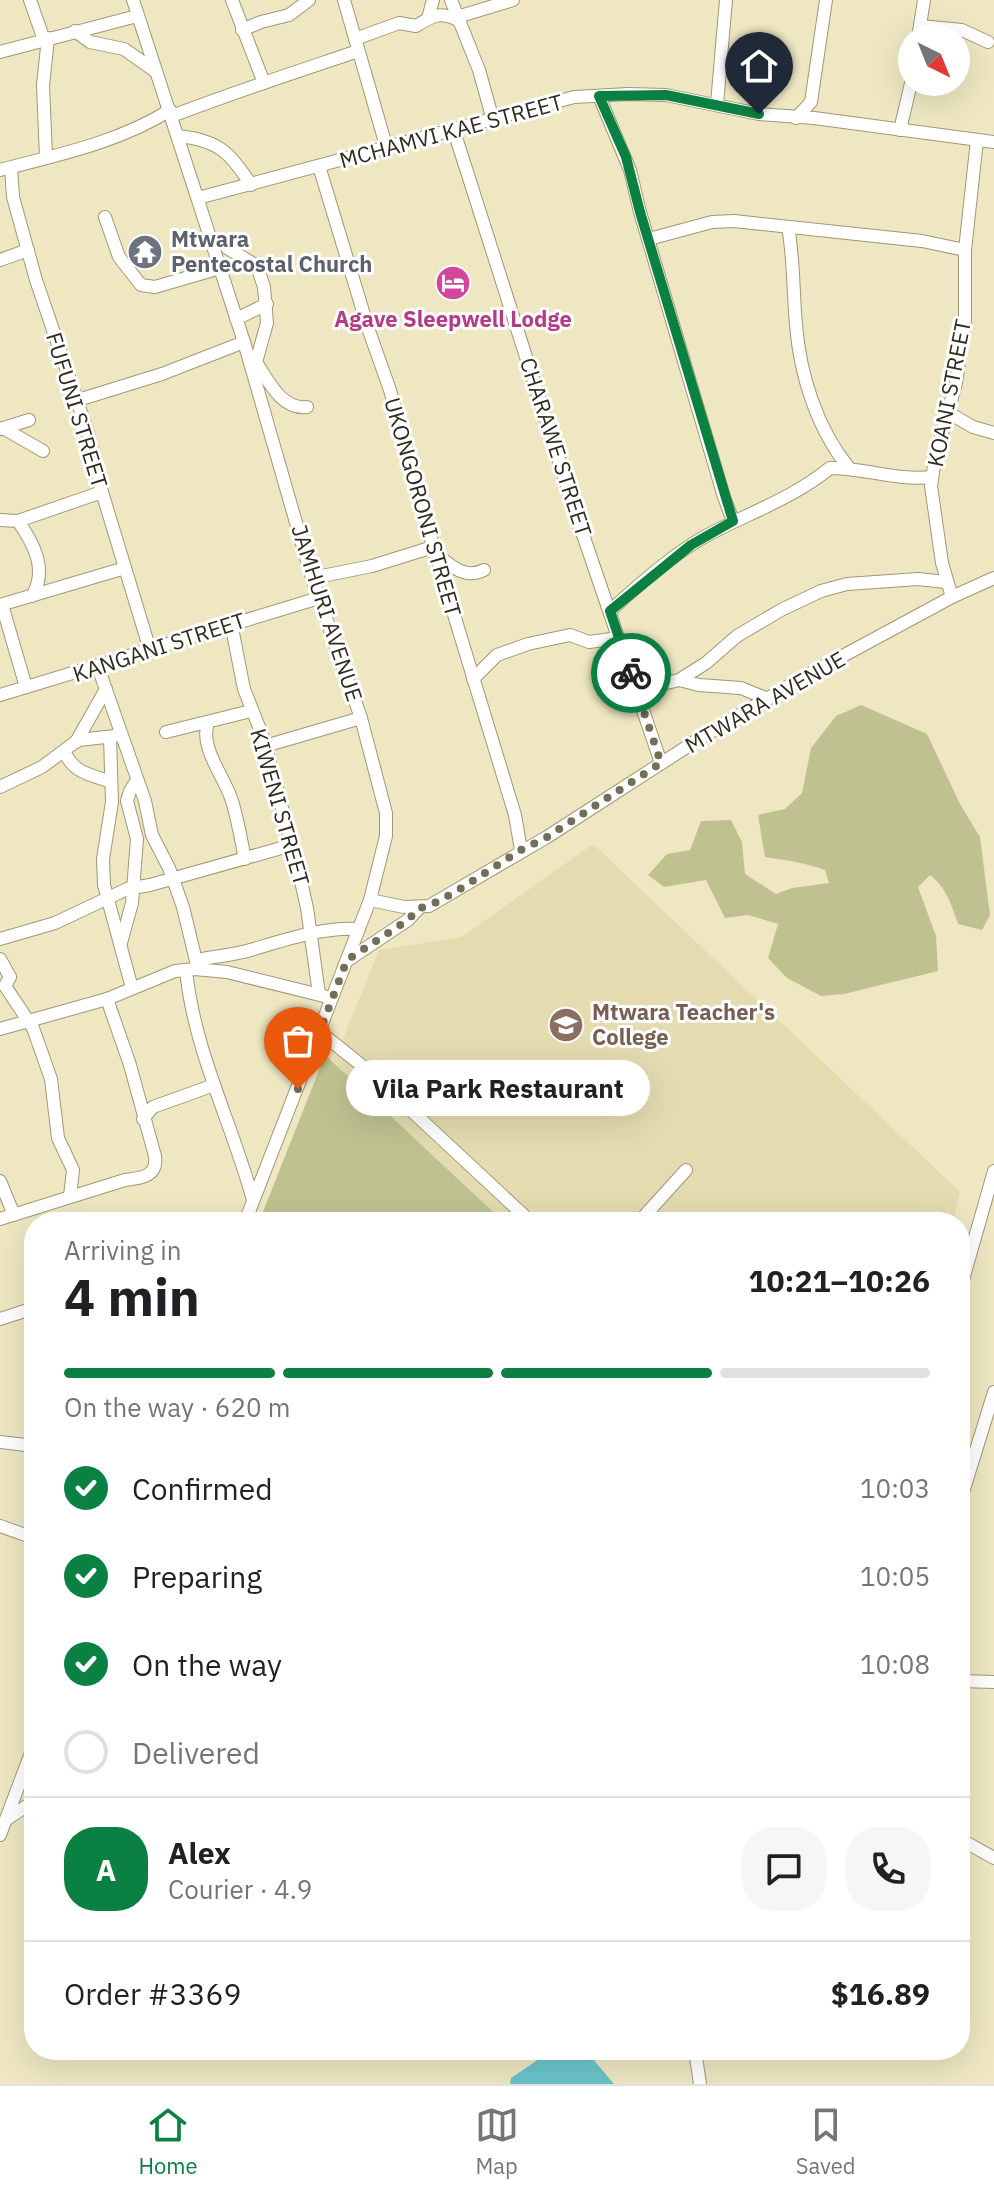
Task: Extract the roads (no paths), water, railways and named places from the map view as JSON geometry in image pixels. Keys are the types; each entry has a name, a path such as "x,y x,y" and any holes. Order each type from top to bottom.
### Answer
{"street":[{"path":"30,0 46,39 43,85 46,157"},
{"name":"JAMHURI AVENUE","path":"133,0 244,342 312,578 361,718 386,813 386,836 370,900 249,1212"},
{"path":"232,0 264,83"},
{"path":"242,30 289,15 309,0"},
{"path":"344,0 387,149"},
{"path":"428,18 433,0"},
{"path":"451,0 479,70 493,120"},
{"path":"5,169 119,136 171,113 264,83 357,45 399,23 416,26 440,14 457,19 513,0"},
{"path":"796,118 811,102 826,0"},
{"path":"920,24 924,0"},
{"path":"717,104 725,1"},
{"path":"0,52 137,16"},
{"path":"75,31 101,46 124,49 157,73"},
{"path":"970,34 988,42"},
{"name":"MCHAMVI KAE STREET","path":"198,198 454,131 551,102 599,96 666,95 759,114 814,118 994,142"},
{"path":"599,96 626,157 733,521"},
{"path":"900,130 908,96"},
{"name":"CHARAWE STREET","path":"454,131 578,520 661,763"},
{"path":"178,136 205,139 226,151 251,185"},
{"name":"KOANI STREET","path":"952,597 946,582 935,522 932,477 949,413 965,320 965,250 977,140"},
{"name":"UKONGORONI STREET","path":"319,166 390,390 446,591 515,815 521,850"},
{"name":"FUFUNI STREET","path":"5,169 28,250 78,400 150,650"},
{"path":"105,217 119,257 141,285 155,287 220,268"},
{"path":"649,239 712,222 734,221 922,241 965,250"},
{"path":"788,227 796,327 806,379 822,425 849,468"},
{"path":"227,248 257,266 267,304 267,323 256,362 286,402 296,408 307,407"},
{"path":"0,260 28,250"},
{"path":"236,319 267,304"},
{"path":"78,400 162,374 244,342"},
{"path":"949,413 973,427 994,433"},
{"path":"1,428 29,420"},
{"path":"1,428 43,451"},
{"path":"610,611 691,545 733,521 776,502 830,468 849,468 904,479 932,477"},
{"path":"0,520 18,521 102,492"},
{"path":"18,521 30,540 41,573 32,596"},
{"path":"312,578 434,549 458,570 470,574 484,570"},
{"path":"26,687 1,605 125,568"},
{"path":"446,591 458,570"},
{"name":"MTWARA AVENUE","path":"347,960 408,920 419,908 457,891 768,699 952,597 994,578"},
{"path":"635,686 655,686 679,680 706,663 737,636 821,591 847,584 918,579 946,582"},
{"name":"KANGANI STREET","path":"0,695 319,598"},
{"name":"KIWENI STREET","path":"231,623 251,711 265,746 292,845 311,935 319,994"},
{"path":"473,679 497,655 528,644 570,635 589,642 619,638"},
{"path":"98,667 145,801 152,835 173,879 194,966 194,1019 253,1201"},
{"path":"679,680 741,688 768,699"},
{"path":"76,742 106,689"},
{"path":"166,732 251,711"},
{"path":"265,746 361,718"},
{"path":"208,723 207,742 232,801 245,859"},
{"path":"0,787 42,767 76,742 87,738 123,736"},
{"path":"110,737 110,823 103,859 107,901 132,988"},
{"path":"64,751 77,771 111,782"},
{"path":"121,943 132,903 137,834 127,801 137,780"},
{"path":"0,939 55,923 134,887 292,845"},
{"path":"370,900 419,908"},
{"path":"0,1029 107,999 175,971 283,939 340,929 359,929"},
{"path":"0,959 10,977 5,986 33,1028 51,1079 58,1138 73,1170 70,1196"},
{"path":"194,966 333,998"},
{"path":"0,1219 151,1173 156,1163 130,1065 107,999"},
{"path":"320,1032 371,1073 520,1212"},
{"path":"143,1119 153,1107 214,1085"},
{"path":"648,1212 686,1170"},
{"path":"970,1255 994,1171"},
{"path":"0,1181 14,1215"},
{"path":"0,1319 24,1311"},
{"path":"970,1470 994,1392"},
{"path":"0,1442 24,1445"},
{"path":"0,1526 24,1531"},
{"path":"970,1681 994,1682"},
{"path":"0,1835 24,1771"},
{"path":"6,1819 24,1807"},
{"path":"970,1845 994,1858"},
{"path":"696,2060 700,2084"}],"water":[{"path":"538,2060 594,2060 614,2084 510,2084 511,2078"}],"place":[{"name":"Mtwara Pentecostal Church","path":"145,252"},
{"name":"Agave Sleepwell Lodge","path":"453,283"},
{"name":"Mtwara Teacher's College","path":"566,1025"},
{"name":"Vila Park Restaurant","path":"298,1089"}]}
